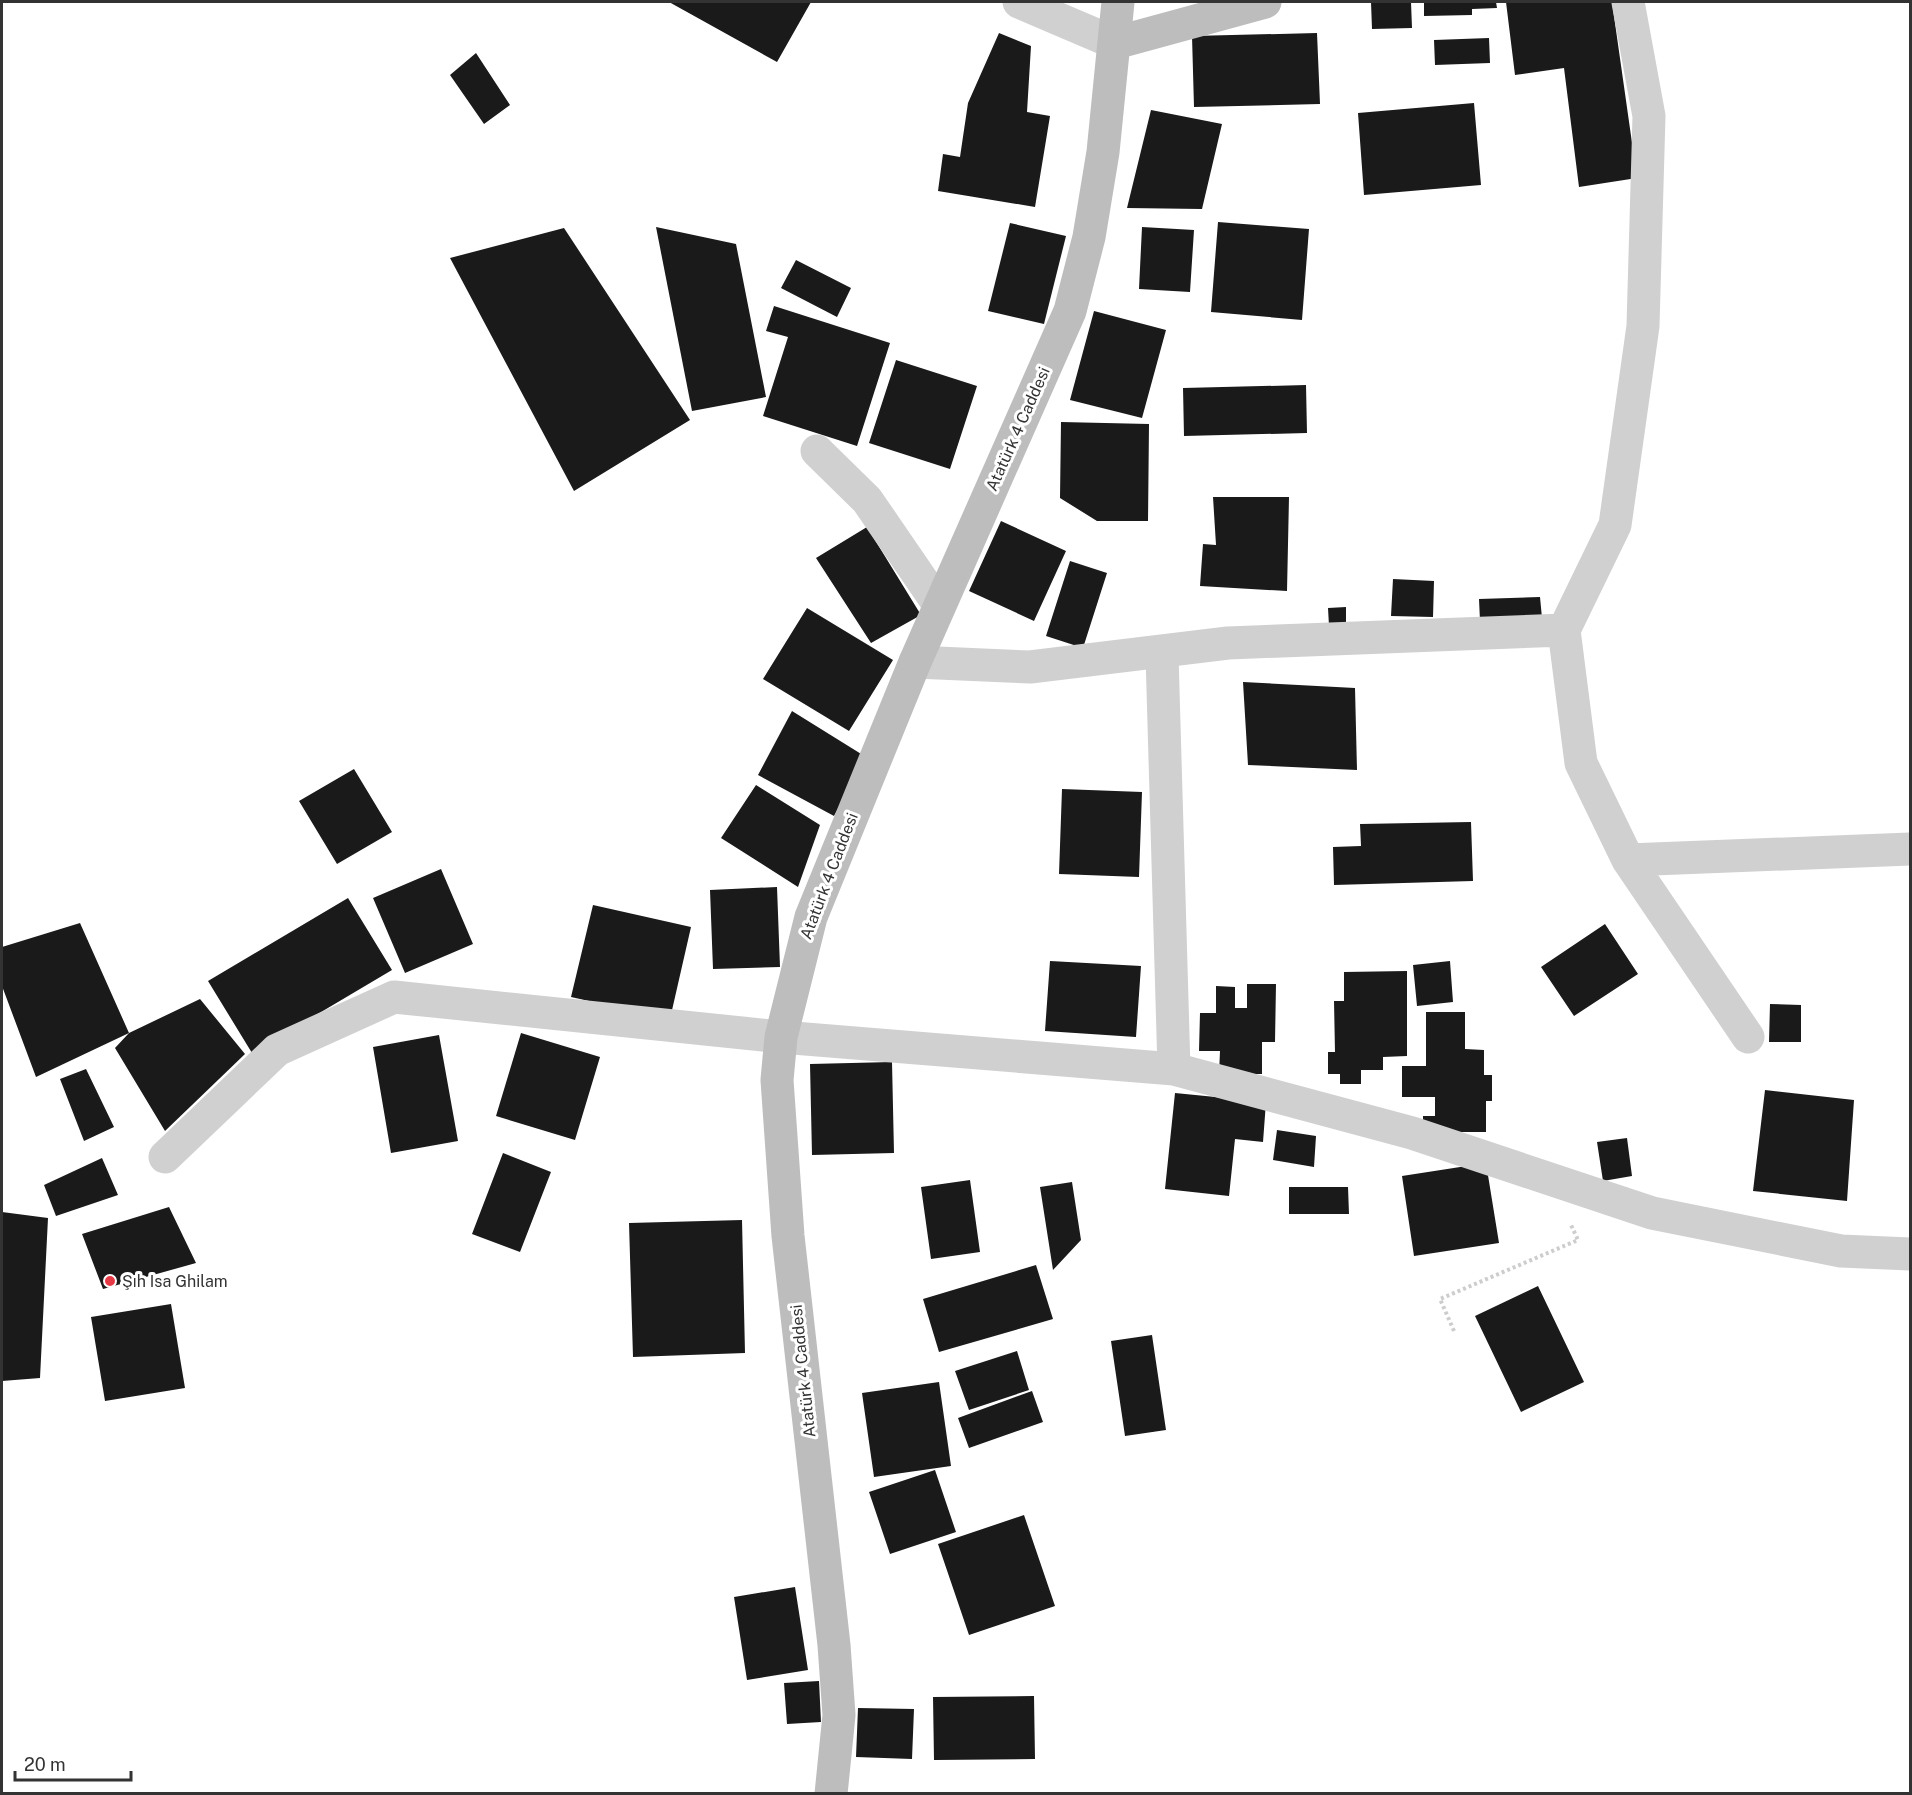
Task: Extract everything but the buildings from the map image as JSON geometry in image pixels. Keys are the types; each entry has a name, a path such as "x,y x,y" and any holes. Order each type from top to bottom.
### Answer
{"street":[{"path":"1019,2 1115,43 1265,2"},
{"name":"Atatürk 4 Caddesi","path":"831,1794 839,1715 834,1645 788,1236 777,1080 781,1037 811,918 939,605 1070,311 1081,274 1094,205 1115,43 1118,2"},
{"path":"1628,2 1649,116 1643,326 1615,525 1564,630 1581,763 1628,860 1748,1037"},
{"path":"817,451 867,500 939,605"},
{"path":"915,662 1030,667 1228,642 1564,630"},
{"path":"1160,652 1163,667 1174,1070"},
{"path":"1628,860 1911,849"},
{"path":"165,1157 277,1050 394,997 781,1037 1174,1070 1413,1133 1652,1213 1841,1251 1911,1254"}],"path":[{"path":"1454,1331 1440,1299 1578,1240 1553,1180"}],"place":[{"name":"Şıh Isa Ghilam","path":"110,1281"}]}
